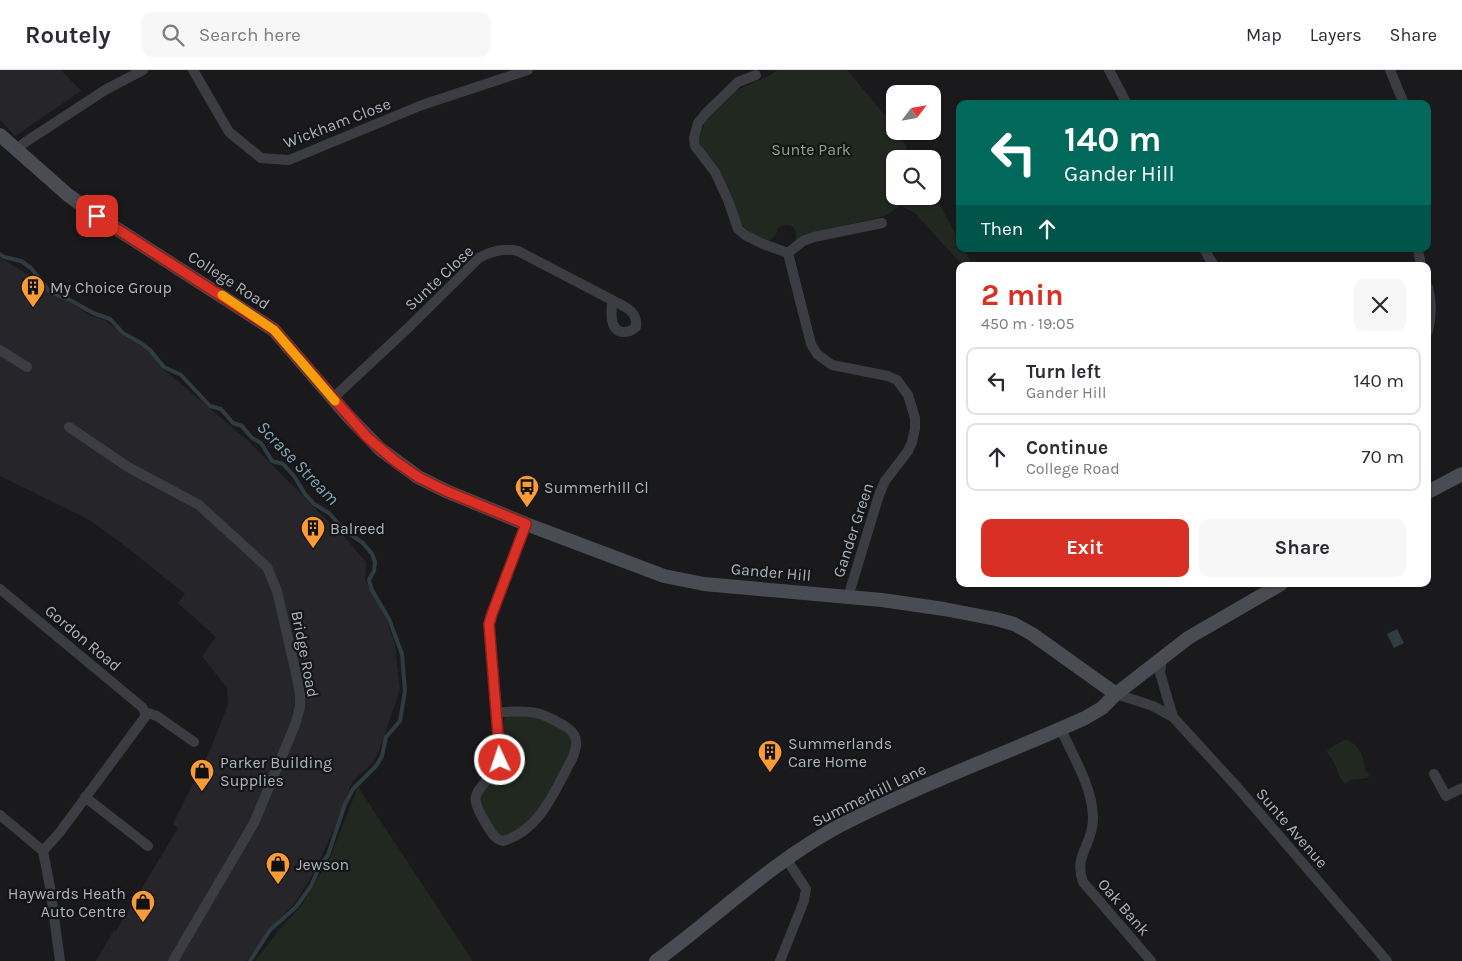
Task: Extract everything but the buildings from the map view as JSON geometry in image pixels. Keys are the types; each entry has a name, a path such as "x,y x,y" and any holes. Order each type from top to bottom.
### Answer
{"street":[{"path":"17,150 24,143 105,90 143,70"},
{"name":"Wickham Close","path":"193,70 229,132 261,158 289,160 422,105 528,70"},
{"path":"1109,70 1125,100"},
{"path":"1390,70 1402,100"},
{"path":"756,74 738,82 706,113 698,123 694,138 695,146 715,172 728,200 738,229 745,235 763,244 788,253 803,241 814,237 882,222"},
{"name":"College Road","path":"0,135 68,195 97,216 274,330 361,430 380,449 418,477"},
{"name":"Sunte Close","path":"333,398 408,328 478,258 489,253 508,249 518,251 612,300"},
{"name":"Gander Green","path":"788,253 811,344 821,358 832,365 888,376 897,380 908,395 915,418 915,429 908,451 885,481 879,495 850,587 849,596"},
{"path":"1431,298 1431,318"},
{"path":"0,350 27,368"},
{"name":"Bridge Road","path":"69,427 128,467 199,505 267,567 277,591 297,678 300,701 295,726 254,823 172,961"},
{"path":"1431,490 1462,474"},
{"name":"Gander Hill","path":"418,477 446,491 526,524 664,576 704,584 849,596 944,609 1014,624 1032,634 1116,694"},
{"path":"497,712 536,713 568,727 574,733 577,741 572,759 538,820 517,835 503,841 496,839 492,834 476,808 475,800 477,792 497,767 500,760 489,624 526,524"},
{"name":"Summerhill Lane","path":"656,961 786,860 839,826 919,789 1061,729 1102,708 1116,694 1188,638 1276,587"},
{"name":"Gordon Road","path":"0,589 142,707 145,712 157,716 194,742"},
{"name":"Sunte Avenue","path":"1162,658 1160,673 1173,717"},
{"name":"Sunte Avenue","path":"1116,694 1153,706 1173,717 1238,788 1387,961"},
{"path":"43,851 145,717 145,712"},
{"name":"Oak Bank","path":"1061,729 1085,783 1092,809 1093,822 1090,836 1079,864 1083,882 1151,961"},
{"path":"1434,774 1446,796 1462,788"},
{"path":"85,797 148,846"},
{"path":"0,815 43,851 50,886 60,961"},
{"path":"780,961 804,901 806,890 786,860"}],"shaded area":[{"path":"0,70 61,70 81,91 15,136 0,120"},
{"path":"0,257 44,285 49,293 66,300 91,316 105,320 125,337 151,352 162,368 246,439 348,541 366,562 365,580 386,618 395,645 400,690 380,748 374,762 354,780 349,789 335,827 313,874 295,903 268,930 247,961 96,961 178,828 173,824 211,748 228,704 227,688 202,656 216,637 178,603 185,594 88,519 0,476"},
{"path":"1397,629 1404,643 1394,648 1387,634"}],"green space":[{"name":"Sunte Park","path":"776,70 847,70 886,116 886,140 902,140 908,150 886,150 886,205 940,205 956,235 956,252 966,252 972,262 959,262 915,213 901,206 885,216 812,233 796,240 796,232 789,225 778,228 776,234 769,241 750,233 738,217 733,198 715,163 703,149 699,140 706,119 736,91 774,73"},
{"path":"515,715 533,716 564,729 571,738 572,751 537,814 512,835 504,836 494,831 480,807 479,796 504,764 505,751 502,722 506,717"},
{"path":"1346,739 1351,741 1360,751 1365,770 1369,774 1368,778 1351,780 1345,784 1327,750"},
{"path":"358,787 473,961 255,961 277,932 302,905 329,860"}],"waterway":[{"name":"Scrase Stream","path":"0,254 4,257 21,261 31,268 50,292 70,300 93,313 110,319 123,333 150,350 164,367 181,375 210,406 221,409 233,423 242,426 252,438 261,443 272,461 283,464 314,504 329,513 344,530 363,543 372,554 375,562 374,571 369,580 372,590 389,619 402,654 405,691 400,721 386,737 382,756 376,766 353,789 345,804 328,855 319,868 311,886 296,907 270,930 250,961"}],"slow traffic":[{"path":"222,295 274,330 335,401"}],"place":[{"name":"My Choice Group","path":"33,308"},
{"name":"Summerhill Cl","path":"527,508"},
{"name":"Balreed","path":"313,549"},
{"name":"Summerlands Care Home","path":"770,773"},
{"name":"Parker Building Supplies","path":"202,792"},
{"name":"Jewson","path":"278,885"},
{"name":"Haywards Heath Auto Centre","path":"143,923"}],"route":[{"path":"97,216 274,330 367,437 395,461 418,477 446,491 526,524 489,624 500,760"}]}
